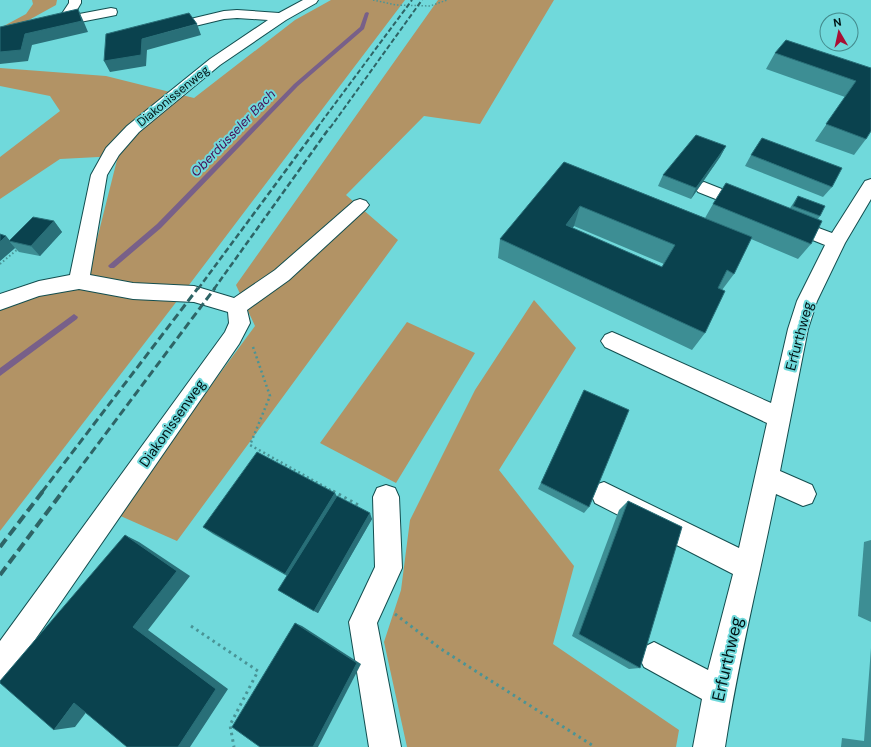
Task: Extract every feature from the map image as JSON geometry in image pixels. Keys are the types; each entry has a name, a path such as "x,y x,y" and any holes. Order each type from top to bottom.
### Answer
{"street":[{"path":"64,21 75,3 75,0"},
{"name":"Diakonissenweg","path":"79,281 99,175 112,152 133,129 215,62 286,9 312,0"},
{"path":"165,29 224,15 286,9"},
{"path":"41,27 111,12"},
{"name":"Erfurthweg","path":"709,747 718,692 748,567 798,329 807,301 836,242 871,185"},
{"path":"704,188 836,242"},
{"path":"0,302 31,290 54,284 79,281 133,291 194,294 208,297 236,307 282,275 360,205"},
{"name":"Diakonissenweg","path":"0,666 232,338 239,324 240,316 236,307"},
{"path":"612,341 780,418"},
{"path":"766,477 803,494"},
{"path":"604,494 748,567"},
{"path":"385,747 363,622 389,568 386,497"},
{"path":"654,657 718,692"}],"path":[{"path":"373,0 396,5 430,6 447,0"},
{"path":"0,264 18,248"},
{"path":"253,346 270,396 250,445 372,513 386,497"},
{"path":"374,598 441,649 595,747"},
{"path":"191,626 258,672 230,725 234,747"}],"shaded area":[{"path":"32,0 57,0 56,5 0,36 0,28 26,14 33,4"},
{"path":"331,0 405,0 189,285 147,286 88,275 118,156 60,159 0,199 0,157 60,111 50,96 0,86 0,68 106,76 194,98 295,20"},
{"path":"438,0 554,0 480,124 424,116 346,195 398,240 177,541 116,514 255,326 236,285"},
{"path":"72,288 177,301 0,531 0,307 30,296"},
{"path":"534,300 576,348 499,470 574,566 553,644 679,730 676,747 407,747 384,642 401,590 410,520 475,390"},
{"path":"407,322 475,353 396,483 320,443"}],"building":[{"path":"78,9 82,21 25,34 21,50 0,52 0,27"},
{"path":"189,13 197,24 142,39 141,55 104,61 106,34"},
{"path":"786,40 871,68 871,131 866,139 826,124 856,81 775,53"},
{"path":"696,135 726,146 696,188 663,175"},
{"path":"762,138 842,168 832,187 751,155"},
{"path":"564,162 752,237 734,274 727,270 718,288 725,291 705,333 500,239","holes":["580,206 675,245 662,267 566,225"]},
{"path":"726,183 822,221 811,244 713,204"},
{"path":"798,196 825,206 820,216 793,206"},
{"path":"33,217 54,221 31,246 9,241"},
{"path":"0,234 6,236 0,242"},
{"path":"584,390 629,410 589,507 541,483"},
{"path":"257,452 335,493 285,574 203,527"},
{"path":"337,496 370,513 314,611 278,590"},
{"path":"628,501 682,527 640,668 579,634"},
{"path":"125,535 177,571 133,627 216,689 178,747 127,747 74,703 54,730 0,683 0,681"},
{"path":"295,623 357,663 313,747 260,747 232,727"}],"waterway":[{"name":"Oberdüsseler Bach","path":"112,266 159,226 296,85 362,28 367,13"},
{"name":"Oberdüsseler Bach","path":"0,373 74,317"}],"railway":[{"path":"317,128 412,0"},
{"path":"330,128 422,0"},
{"path":"198,289 318,127"},
{"path":"214,289 330,127"},
{"path":"42,492 198,288"},
{"path":"62,492 215,288"},
{"path":"0,547 43,491"},
{"path":"0,575 63,491"}]}
